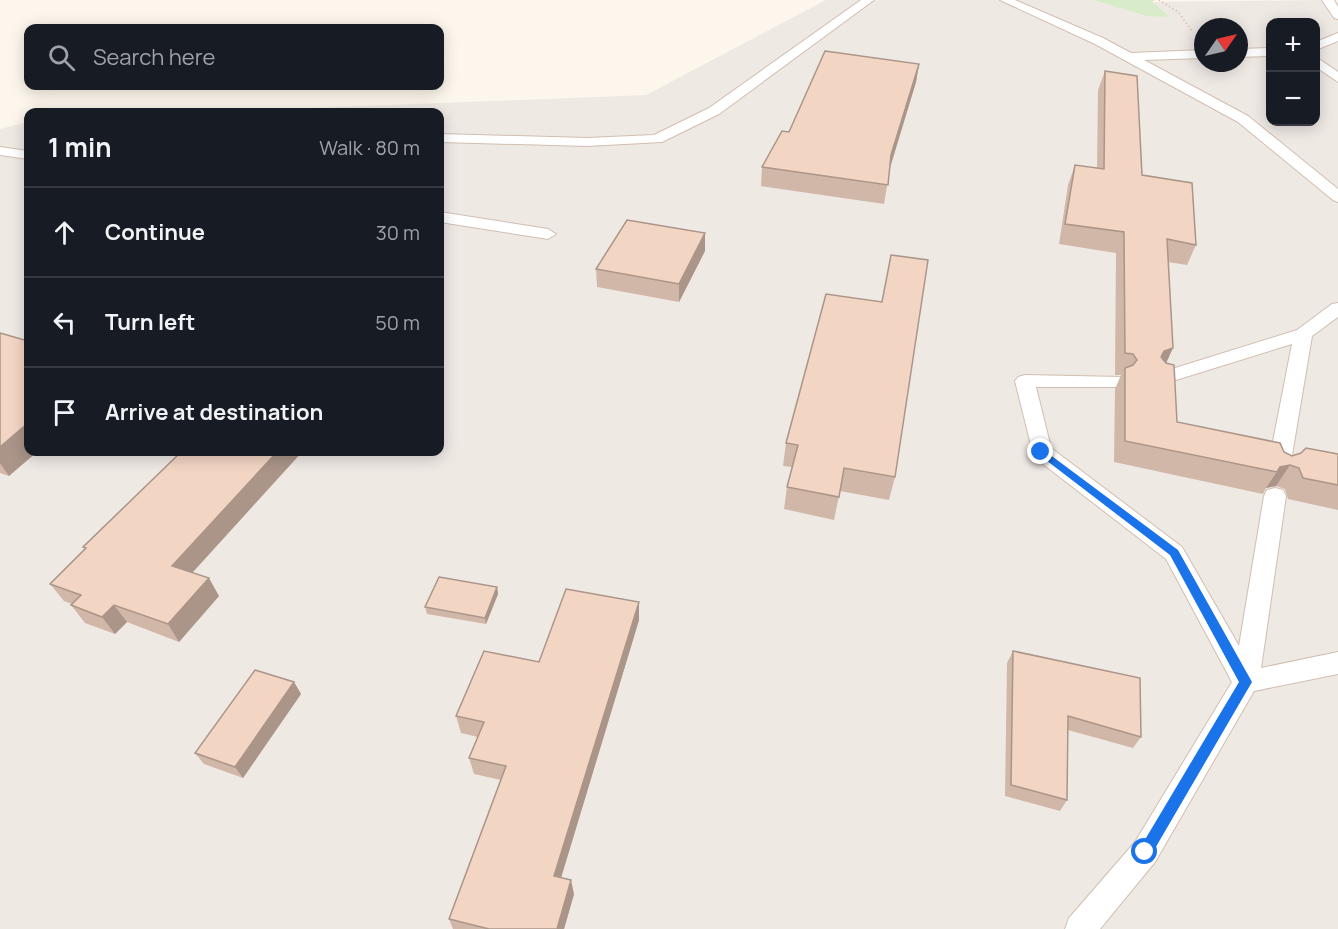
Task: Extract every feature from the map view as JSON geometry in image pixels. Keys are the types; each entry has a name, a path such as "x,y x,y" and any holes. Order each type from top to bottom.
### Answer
{"lane":[{"path":"444,138 586,141 657,139 714,111 868,0"},
{"path":"1006,0 1099,41 1243,119 1338,197"},
{"path":"1328,0 1338,16"},
{"path":"1320,44 1338,37"},
{"path":"1248,53 1266,52"},
{"path":"1128,57 1194,54"},
{"path":"1320,64 1338,78"},
{"path":"0,151 24,154"},
{"path":"444,218 549,234"},
{"path":"1163,378 1304,334 1338,308"},
{"path":"1279,466 1304,334"},
{"path":"1115,381 1025,381 1041,452 1174,552 1246,682"},
{"path":"1080,929 1145,852 1246,682 1275,496"},
{"path":"1246,682 1338,663"}],"path":[{"path":"1159,0 1178,12 1194,34"}],"shaded area":[{"path":"826,0 1093,0 1146,16 1169,16 1151,2 1326,0 1338,3 1338,929 0,929 0,129 24,123 24,456 444,456 444,108 313,108 646,95"}],"green space":[{"path":"1093,0 1155,0 1152,2 1170,17 1146,16"}],"building":[{"path":"825,51 919,64 891,155 888,185 762,167 782,131 789,132"},
{"path":"1105,71 1137,76 1142,175 1192,183 1196,245 1167,239 1173,348 1164,351 1161,357 1166,363 1174,365 1177,422 1280,443 1284,452 1292,456 1301,453 1306,448 1338,454 1338,485 1303,478 1299,468 1290,465 1280,467 1277,472 1125,441 1125,368 1133,365 1137,360 1133,354 1125,353 1124,232 1065,224 1075,165 1104,169"},
{"path":"627,220 705,233 679,284 596,269"},
{"path":"891,255 928,260 895,477 844,468 839,497 787,487 798,445 786,443 826,294 882,302"},
{"path":"0,333 24,340 24,426 0,447"},
{"path":"177,456 273,456 172,566 209,578 168,624 114,605 102,617 71,605 81,595 50,584 86,548 83,547"},
{"path":"439,577 497,587 485,618 425,607"},
{"path":"566,589 639,602 554,876 571,880 557,929 489,929 449,919 506,766 469,758 484,722 456,716 484,651 539,662"},
{"path":"1013,651 1140,678 1141,737 1068,716 1067,800 1011,785"},
{"path":"255,670 294,682 235,767 195,753"}],"route":[{"path":"1041,452 1174,552 1246,682 1145,852"}]}
